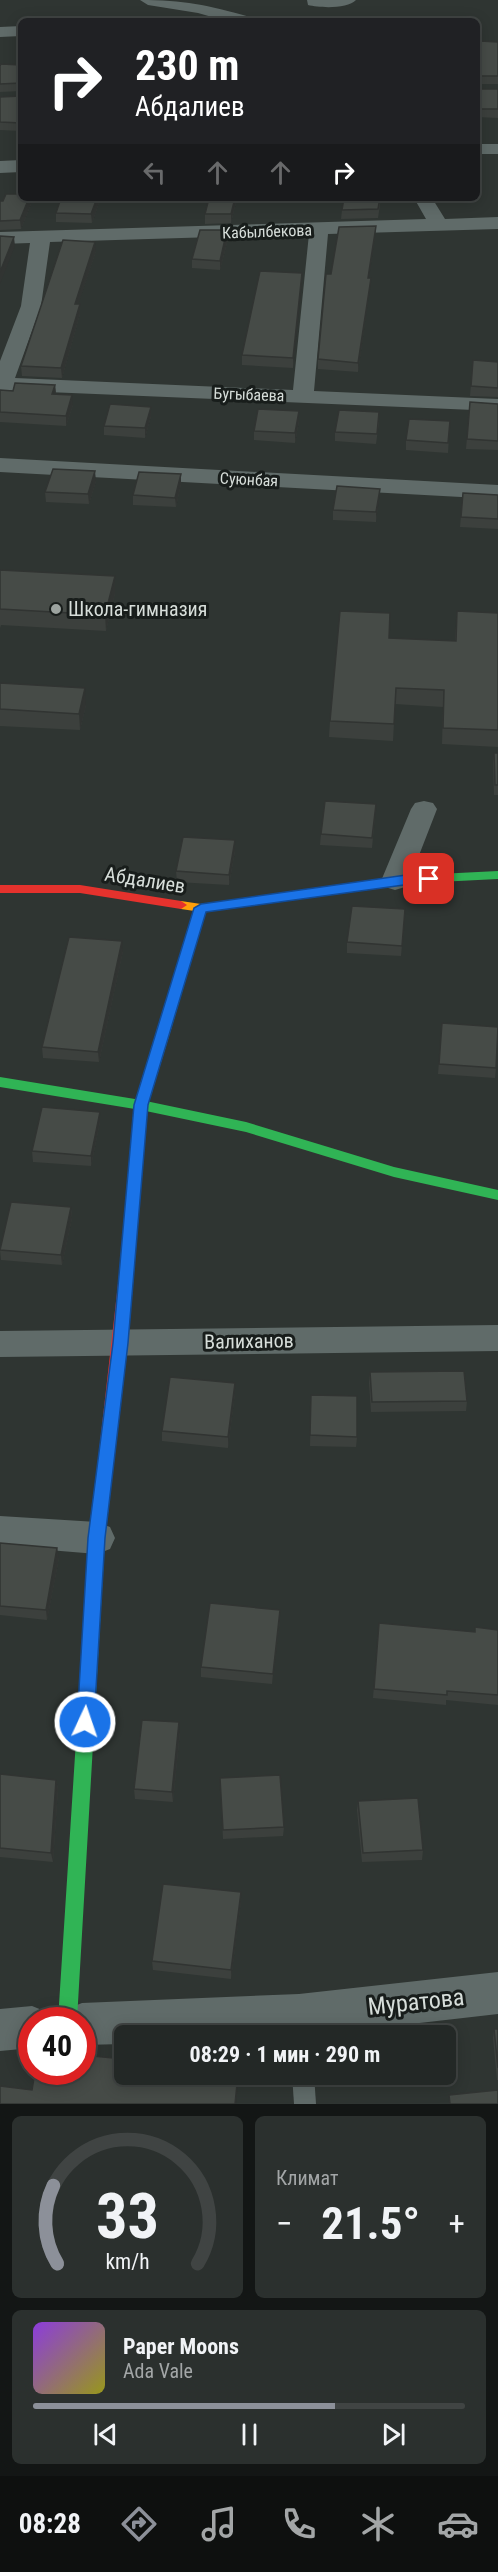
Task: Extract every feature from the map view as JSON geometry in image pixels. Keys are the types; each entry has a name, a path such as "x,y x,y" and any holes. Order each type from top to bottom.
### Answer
{"street":[{"path":"148,0 200,8 234,18"},
{"path":"317,5 348,0"},
{"path":"0,32 18,31"},
{"path":"480,149 498,149"},
{"path":"0,167 18,166"},
{"path":"425,201 439,225"},
{"name":"Кабылбекова","path":"0,238 498,223"},
{"path":"303,396 319,229"},
{"path":"1,384 31,306 41,237"},
{"name":"Бугыбаева","path":"1,384 498,405"},
{"name":"Суюнбая","path":"0,465 498,492"},
{"path":"395,881 424,809"},
{"name":"Абдалиев","path":"0,889 80,889 201,908 395,881 498,875"},
{"path":"68,2007 97,1538 120,1343 141,1105 201,908"},
{"path":"0,1082 141,1105 246,1127 394,1172 498,1195"},
{"name":"Валиханов","path":"0,1344 498,1338"},
{"path":"0,1531 97,1538"},
{"name":"Муратова","path":"96,2024 300,2025 498,1993"},
{"path":"0,2030 18,2028"}],"lane":[{"path":"304,2085 305,2104"}],"building":[{"path":"480,41 498,42 498,76 480,76"},
{"path":"1,64 18,65 18,83 0,84"},
{"path":"480,89 498,89 498,109 480,109"},
{"path":"18,96 18,123 0,122 0,97"},
{"path":"6,194 18,194 18,201 28,201 20,220 0,221 0,201 3,201"},
{"path":"60,201 96,201 91,214 56,213"},
{"path":"208,201 234,201 231,214 205,214"},
{"path":"344,201 379,201 378,209 342,210"},
{"path":"376,226 368,278 371,278 358,363 318,359 326,274 331,274 339,227"},
{"path":"200,230 227,230 220,261 192,259"},
{"path":"0,236 14,237 0,272"},
{"path":"63,240 95,242 75,304 80,304 61,368 21,366"},
{"path":"260,271 302,273 293,358 242,355"},
{"path":"473,360 498,362 498,388 471,386"},
{"path":"15,383 55,385 52,394 72,395 66,416 0,412 0,390 13,391"},
{"path":"470,402 498,404 498,441 467,439"},
{"path":"110,404 151,407 145,428 104,426"},
{"path":"258,409 299,411 295,433 254,431"},
{"path":"339,410 379,412 377,434 335,432"},
{"path":"409,419 450,421 448,443 406,440"},
{"path":"53,469 95,471 88,494 45,492"},
{"path":"139,472 181,474 175,498 133,495"},
{"path":"337,486 380,489 376,512 333,510"},
{"path":"463,493 498,495 498,519 461,517"},
{"path":"0,570 115,576 105,615 0,609"},
{"path":"340,611 390,613 389,638 456,641 457,611 498,613 498,730 443,728 444,690 396,688 394,724 330,721"},
{"path":"0,683 85,688 79,714 0,709"},
{"path":"494,753 498,753 498,785 495,785"},
{"path":"325,801 376,804 372,838 321,834"},
{"path":"183,837 235,840 229,875 176,871"},
{"path":"352,906 405,909 402,946 347,942"},
{"path":"69,937 122,941 98,1052 42,1047"},
{"path":"442,1023 498,1027 496,1068 439,1064"},
{"path":"42,1107 100,1112 91,1156 32,1151"},
{"path":"11,1202 71,1207 61,1255 0,1250"},
{"path":"464,1371 467,1401 372,1402 370,1372"},
{"path":"170,1377 235,1383 228,1437 162,1431"},
{"path":"311,1395 357,1396 357,1437 310,1435"},
{"path":"0,1543 57,1548 46,1610 0,1606"},
{"path":"210,1603 280,1610 273,1674 201,1667"},
{"path":"379,1623 475,1632 475,1627 498,1630 498,1695 447,1691 447,1695 374,1689"},
{"path":"142,1720 179,1722 172,1792 134,1789"},
{"path":"0,1774 56,1780 51,1853 0,1848"},
{"path":"280,1775 284,1827 223,1830 220,1778"},
{"path":"418,1798 423,1850 363,1853 358,1801"},
{"path":"163,1884 241,1892 231,1970 152,1961"},
{"path":"494,2029 498,2029 498,2068"},
{"path":"96,2056 114,2058 114,2085 237,2085 235,2104 0,2104 0,2086 32,2090 33,2085 96,2085"},
{"path":"498,2090 498,2104 450,2104 449,2095"}],"traffic: fast":[{"path":"418,879 498,875"},
{"path":"165,1026 201,908"},
{"path":"0,1082 141,1105 246,1127 394,1172 498,1195"},
{"path":"68,2007 97,1538 103,1487"}],"traffic: slow":[{"path":"181,905 201,908 418,879"},
{"path":"127,1266 141,1105 165,1026"}],"traffic: jam":[{"path":"0,889 80,889 181,905"},
{"path":"103,1487 127,1266"}],"place":[{"name":"Школа-гимназия","path":"56,609"}],"route":[{"path":"85,1722 97,1538 120,1343 141,1105 201,908 406,880 429,879"}]}
